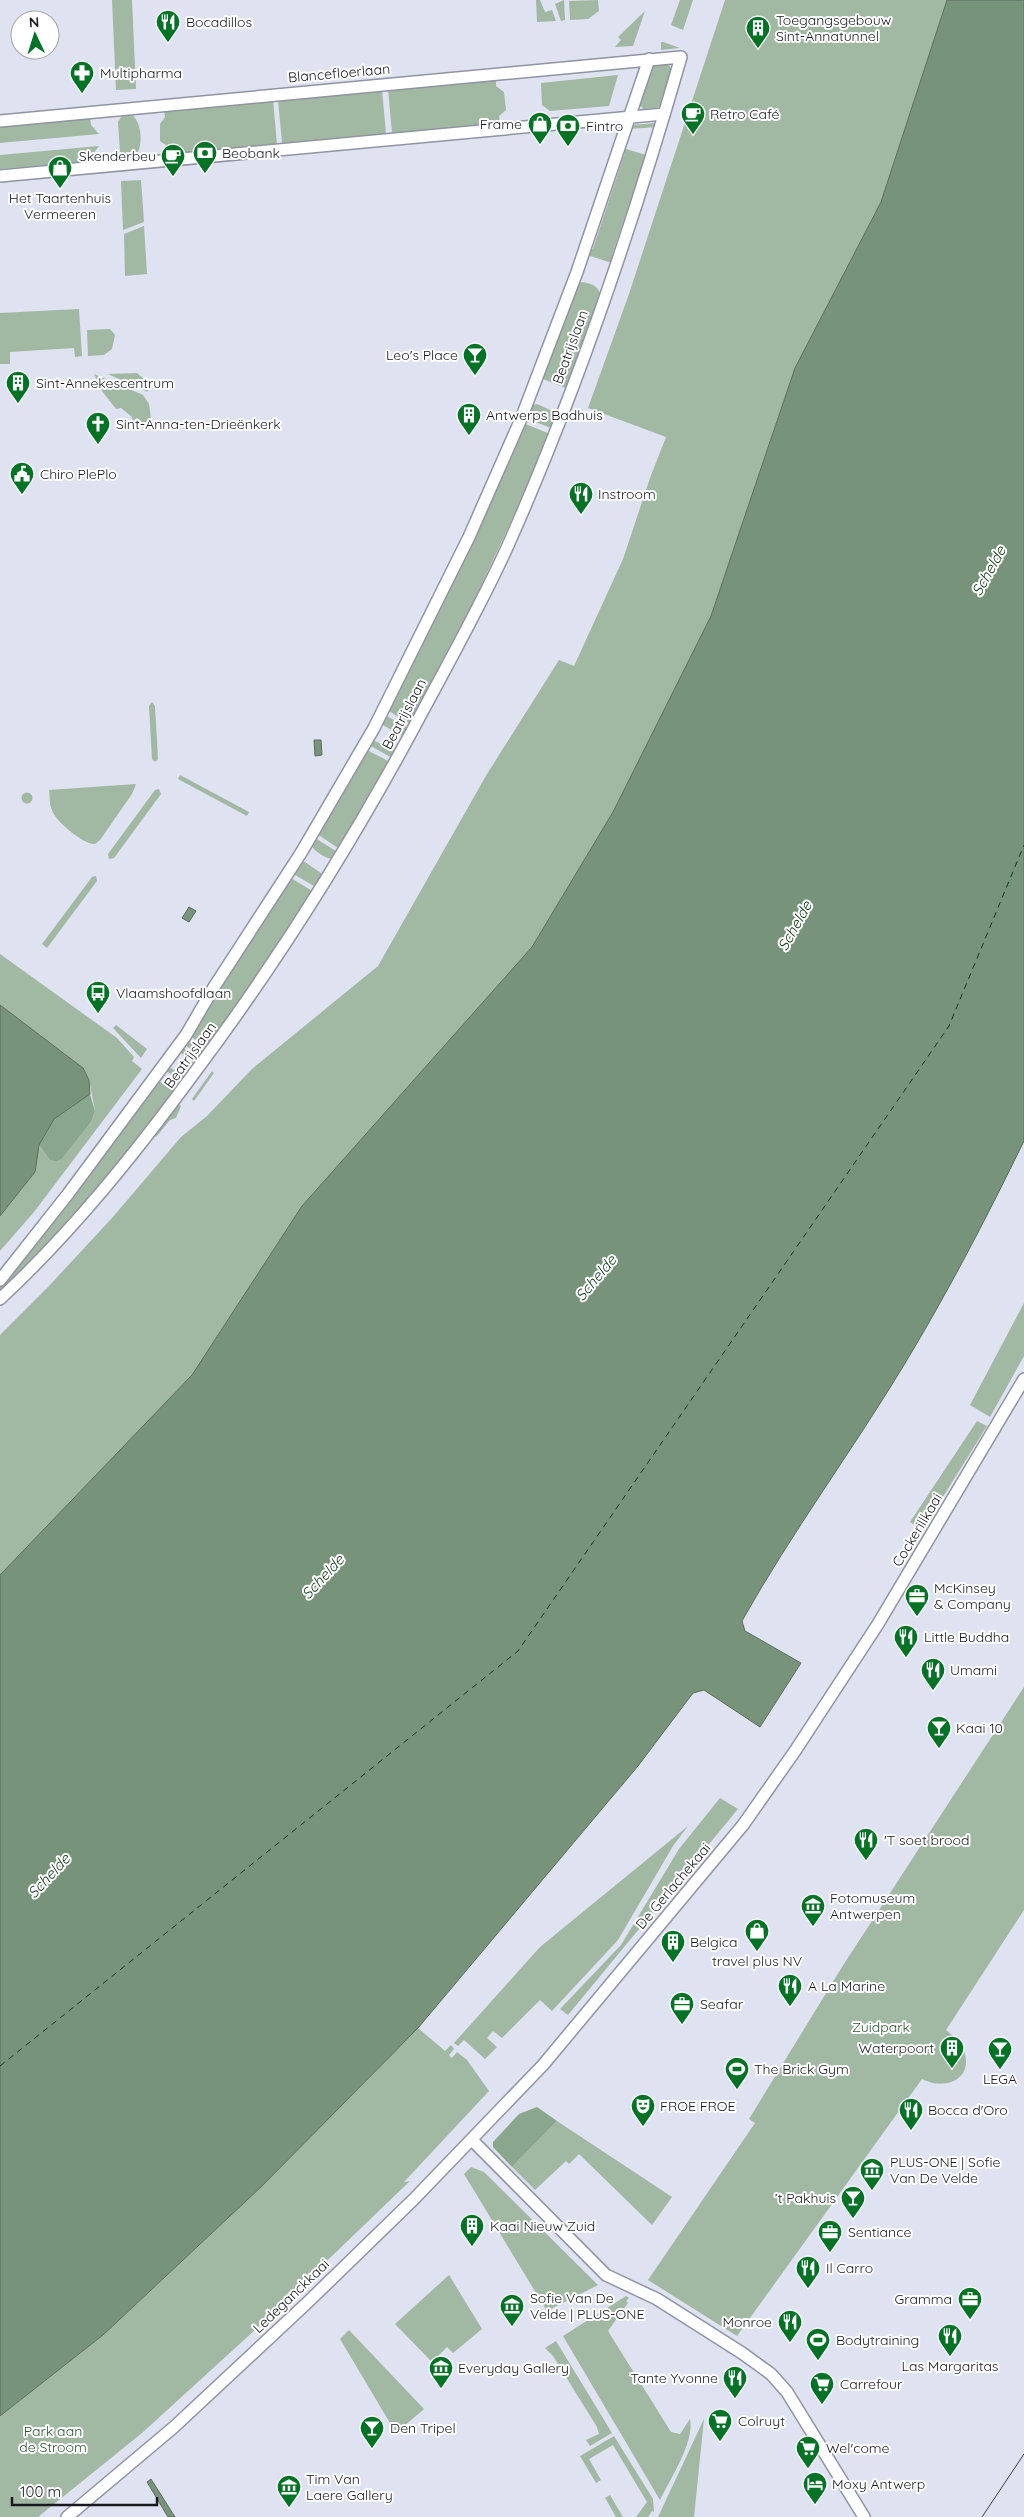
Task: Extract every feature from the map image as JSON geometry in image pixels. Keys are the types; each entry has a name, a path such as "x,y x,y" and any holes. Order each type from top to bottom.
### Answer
{"street":[{"name":"Blancefloerlaan","path":"0,121 681,57"},
{"name":"Beatrijslaan","path":"0,1299 54,1246 134,1155 172,1106 270,968 343,853 404,746 504,552 533,484 604,296 681,57"},
{"name":"Beatrijslaan","path":"0,1280 68,1194 186,1035 214,987 301,853 374,728 469,537 521,419 577,272 649,59"},
{"path":"0,176 664,114"},
{"name":"Cockerillkaai","path":"833,1696 925,1547 1024,1379"},
{"name":"De Gerlachekaai","path":"524,2085 743,1825 833,1696"},
{"name":"Ledeganckkaai","path":"67,2517 188,2415 315,2295 472,2140 524,2085"},
{"path":"472,2140 606,2275 658,2299 742,2353 770,2374 787,2392 864,2517"}],"green space":[{"path":"112,0 132,0 136,89 116,90"},
{"path":"536,0 540,0 545,12 552,10 556,21 537,22"},
{"path":"564,0 565,20 561,21 555,4"},
{"path":"598,0 599,11 588,19 570,20 569,1"},
{"path":"680,0 693,0 683,30 671,25"},
{"path":"725,0 947,0 881,202 795,368 711,616 613,812 532,947 302,1206 192,1375 0,1575 0,1335 49,1286 112,1218 181,1137 207,1116 252,1069 378,966 487,774 559,660 574,666 623,559 666,437 588,408 629,294"},
{"path":"645,11 633,46 615,47 621,40 618,37"},
{"path":"661,42 663,42 680,48 661,50"},
{"path":"656,65 669,65 673,72 663,104 656,108 644,109 639,105 651,68"},
{"path":"618,75 609,106 550,111 542,105 541,83"},
{"path":"496,80 496,86 504,92 506,110 499,116 500,123 392,133 388,89"},
{"path":"382,90 386,134 282,143 278,100"},
{"path":"273,100 277,144 167,154 167,146 160,141 160,124 165,117 164,110"},
{"path":"130,114 137,121 141,140 135,157 128,158 120,152 118,122 121,117"},
{"path":"90,117 91,125 99,134 0,143 0,126"},
{"path":"657,123 657,127 629,129 632,125"},
{"path":"99,146 93,154 93,161 0,169 0,155"},
{"path":"623,148 646,155 612,255 615,256 612,263 587,255 589,248 593,249 625,152 622,151"},
{"path":"141,180 144,222 123,230 121,181"},
{"path":"144,226 147,274 125,276 124,234"},
{"path":"581,282 595,286 601,298 568,389 543,379 576,288"},
{"path":"79,309 82,356 75,357 74,348 10,352 10,364 0,364 0,313"},
{"path":"110,329 115,335 112,349 104,355 88,356 87,330"},
{"path":"137,373 144,379 148,392 108,374"},
{"path":"94,374 143,395 149,404 152,427 133,422 132,417 121,408 116,409 102,391"},
{"path":"537,404 554,412 551,428 525,418 530,406"},
{"path":"523,423 550,434 484,580 412,725 387,710"},
{"path":"152,702 155,706 158,759 155,762 152,759 149,706"},
{"path":"385,715 410,729 405,735 400,735 383,725"},
{"path":"373,740 394,750 394,759 369,745"},
{"path":"365,749 392,763 341,850 317,834"},
{"path":"180,775 249,812 247,816 178,779"},
{"path":"136,784 132,794 100,840 95,844 77,837 58,820 51,808 49,790"},
{"path":"159,789 161,794 114,858 109,859 108,854 155,790"},
{"path":"25,793 29,793 32,798 31,802 25,803 22,800 22,796"},
{"path":"315,838 339,853 335,859 325,857 315,850 311,845"},
{"path":"300,862 305,862 323,875 317,888 292,873"},
{"path":"96,876 97,881 47,948 42,944 92,877"},
{"path":"289,877 314,892 209,1049 190,1036"},
{"path":"0,954 117,1038 134,1057 132,1061 142,1069 34,1212 0,1251 0,1216 35,1172 39,1145 50,1160 56,1162 62,1159 91,1122 95,1111 89,1079 83,1068 0,1005"},
{"path":"116,1025 147,1049 141,1058 113,1028"},
{"path":"188,1039 206,1053 202,1058 184,1044"},
{"path":"182,1047 201,1061 192,1063 181,1053"},
{"path":"169,1067 184,1076 184,1084 165,1070"},
{"path":"212,1071 214,1073 194,1101 192,1099"},
{"path":"158,1080 177,1094 59,1235 0,1295 0,1283"},
{"path":"178,1104 181,1106 176,1118 170,1120 156,1137 154,1135"},
{"path":"1024,1303 1024,1356 990,1417 970,1405"},
{"path":"977,1421 987,1426 923,1529 910,1522"},
{"name":"Zuidpark","path":"1024,1687 1024,1910 946,2030 963,2048 966,2061 965,2069 961,2076 948,2083 939,2084 922,2079 737,2336 648,2280 755,2123 749,2119 842,1967"},
{"path":"720,1798 738,1809 568,2015 560,2009 621,1945 679,1849"},
{"path":"688,1826 673,1846 618,1940 552,2011 540,2000 502,2038 493,2031 487,2038 497,2047 485,2059 464,2040 458,2046 454,2043 540,1947"},
{"name":"Park aan de Stroom","path":"418,2028 445,2051 451,2045 454,2049 449,2055 452,2058 457,2052 467,2060 489,2091 404,2182 410,2181 256,2329 142,2433 38,2517 0,2517 0,2416 103,2335 261,2187"},
{"path":"557,2121 672,2197 652,2225 579,2154 569,2164 566,2161 535,2190 512,2167"},
{"path":"471,2167 484,2172 598,2285 547,2311 464,2174"},
{"path":"449,2275 482,2329 453,2353 447,2347 432,2362 395,2324"},
{"path":"626,2296 629,2298 626,2301 628,2303 608,2331 671,2432 680,2434 690,2419 691,2428 685,2449 660,2500 563,2336"},
{"path":"349,2330 424,2409 396,2433 340,2339"},
{"path":"556,2341 612,2433 590,2446 586,2440 599,2434 597,2427 553,2356 545,2348"},
{"path":"704,2419 694,2517 658,2517"},
{"path":"614,2436 653,2499 654,2512 652,2511 648,2517 636,2517 647,2502 613,2445 589,2459 601,2480 596,2483 580,2456"},
{"path":"610,2495 623,2517 616,2517 605,2498"}],"shaded area":[{"path":"90,1094 95,1111 91,1122 62,1159 56,1162 50,1160 39,1145 54,1119"},
{"path":"537,2107 557,2121 512,2167 493,2147 493,2142 519,2114"}],"water":[{"name":"Schelde","path":"947,0 1024,0 1024,1141 967,1254 920,1338 781,1556 742,1621 745,1631 801,1663 760,1727 704,1690 693,1693 638,1766 418,2028 261,2187 103,2335 0,2416 0,1575 192,1375 302,1206 532,947 613,812 711,616 795,368 881,202"},
{"path":"314,740 321,740 322,755 315,756"},
{"path":"189,907 196,911 189,922 182,918"},
{"path":"0,1005 83,1068 89,1080 90,1094 54,1119 39,1145 35,1172 0,1216"},
{"path":"151,2479 175,2517 168,2517 147,2482"}],"ferry route":[{"path":"0,2066 518,1651 949,1026 1024,845"}],"tram line":[{"path":"982,2517 1024,2454"}],"place":[{"name":"Bocadillos","path":"168,43"},
{"name":"Toegangsgebouw Sint-Annatunnel","path":"758,49"},
{"name":"Multipharma","path":"82,94"},
{"name":"Retro Café","path":"693,135"},
{"name":"Frame","path":"540,145"},
{"name":"Fintro","path":"568,147"},
{"name":"Beobank","path":"205,174"},
{"name":"Skenderbeu","path":"173,177"},
{"name":"Het Taartenhuis Vermeeren","path":"60,189"},
{"name":"Leo's Place","path":"475,376"},
{"name":"Sint-Annekescentrum","path":"18,404"},
{"name":"Antwerps Badhuis","path":"469,436"},
{"name":"Sint-Anna-ten-Drieënkerk","path":"98,445"},
{"name":"Chiro PlePlo","path":"22,495"},
{"name":"Instroom","path":"581,515"},
{"name":"Vlaamshoofdlaan","path":"98,1014"},
{"name":"McKinsey & Company","path":"917,1617"},
{"name":"Little Buddha","path":"906,1658"},
{"name":"Umami","path":"933,1691"},
{"name":"Kaai 10","path":"939,1749"},
{"name":"'T soet brood","path":"866,1861"},
{"name":"Fotomuseum Antwerpen","path":"813,1927"},
{"name":"travel plus NV","path":"757,1952"},
{"name":"Belgica","path":"673,1963"},
{"name":"A La Marine","path":"790,2007"},
{"name":"Seafar","path":"682,2025"},
{"name":"Waterpoort","path":"952,2069"},
{"name":"LEGA","path":"1000,2070"},
{"name":"The Brick Gym","path":"737,2090"},
{"name":"FROE FROE","path":"643,2127"},
{"name":"Bocca d'Oro","path":"911,2131"},
{"name":"PLUS-ONE | Sofie Van De Velde","path":"872,2191"},
{"name":"’t Pakhuis","path":"853,2219"},
{"name":"Kaai Nieuw Zuid","path":"472,2247"},
{"name":"Sentiance","path":"830,2253"},
{"name":"Il Carro","path":"808,2289"},
{"name":"Gramma","path":"970,2320"},
{"name":"Sofie Van De Velde | PLUS-ONE","path":"512,2327"},
{"name":"Monroe","path":"790,2343"},
{"name":"Las Margaritas","path":"950,2357"},
{"name":"Bodytraining","path":"818,2361"},
{"name":"Everyday Gallery","path":"441,2389"},
{"name":"Tante Yvonne","path":"735,2399"},
{"name":"Carrefour","path":"822,2405"},
{"name":"Colruyt","path":"720,2442"},
{"name":"Den Tripel","path":"372,2449"},
{"name":"Wel'come","path":"808,2469"},
{"name":"Moxy Antwerp","path":"815,2505"},
{"name":"Tim Van Laere Gallery","path":"289,2508"}]}
